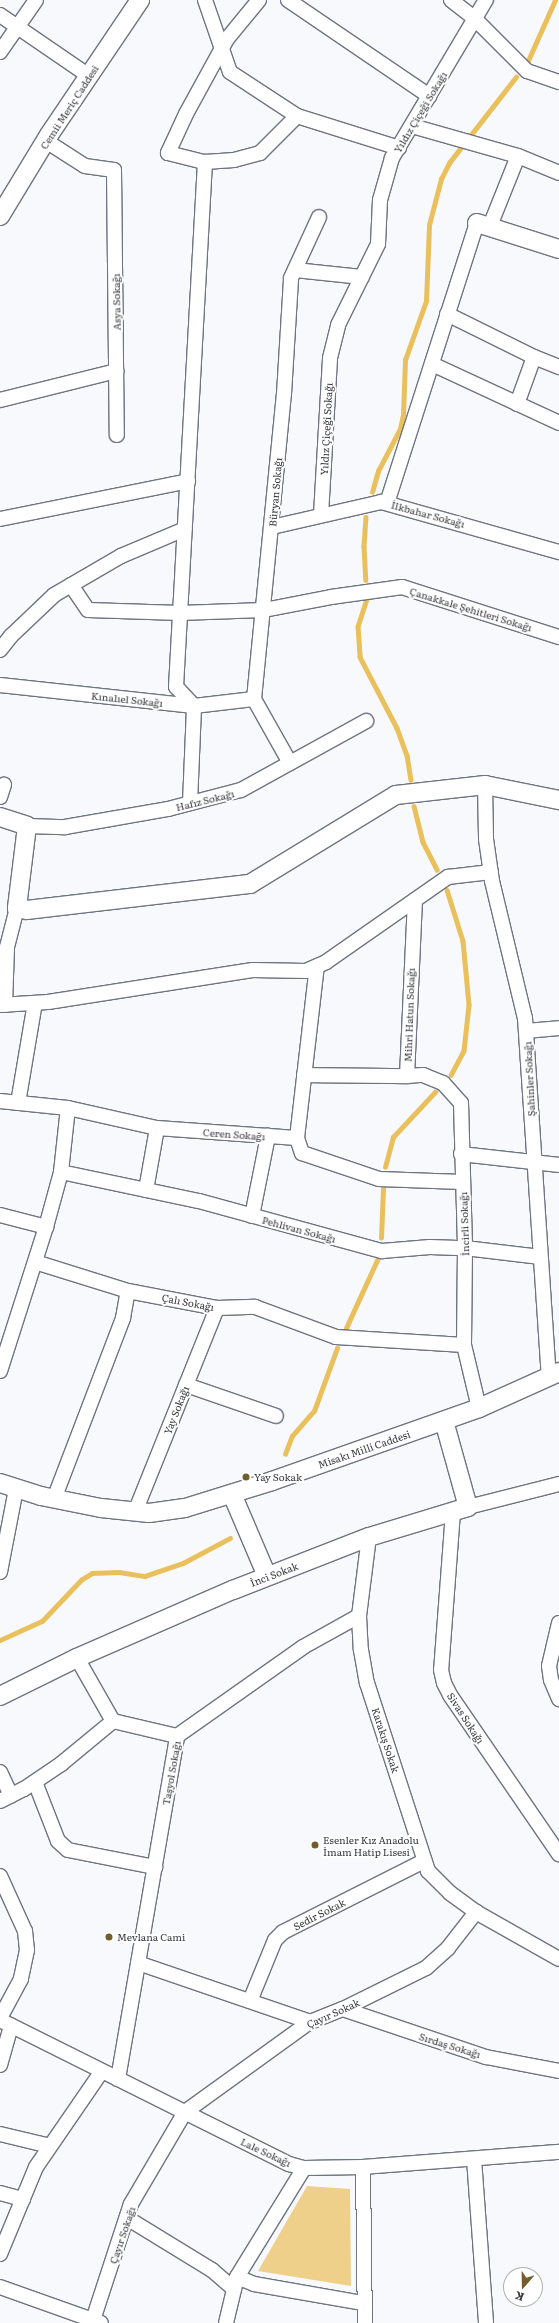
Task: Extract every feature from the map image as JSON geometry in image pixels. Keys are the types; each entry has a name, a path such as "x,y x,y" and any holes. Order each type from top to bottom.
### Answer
{"street":[{"path":"0,52 36,0"},
{"name":"Cemii Meriç Caddesi","path":"0,216 46,141 140,0"},
{"path":"205,0 230,72 297,116 399,148"},
{"path":"259,0 222,48 186,114 168,154 205,162 234,160 260,153 297,116"},
{"path":"288,0 429,96"},
{"path":"451,0 475,18 527,71 559,82"},
{"name":"Yıldız Çiçeği Sokağı","path":"322,515 330,358 338,325 378,244 380,200 392,158 486,0"},
{"path":"0,15 89,76"},
{"path":"412,126 518,156 559,173"},
{"name":"Asya Sokağı","path":"46,141 85,166 114,170 117,435"},
{"path":"387,503 447,314 483,224 518,156"},
{"path":"190,803 194,706 176,687 205,162"},
{"name":"Büryan Sokağı","path":"254,699 272,527 291,278 319,217"},
{"path":"483,224 559,249"},
{"path":"295,270 362,277"},
{"path":"447,314 534,357 559,367"},
{"path":"516,404 534,357"},
{"path":"432,364 559,423"},
{"path":"0,400 116,371"},
{"path":"0,519 188,481"},
{"name":"İlkbahar Sokağı","path":"272,527 381,502 559,552"},
{"path":"0,650 11,636 54,595 121,556 185,530"},
{"name":"Çanakkale Şehitleri Sokağı","path":"71,585 88,610 180,613 264,610 331,597 402,587 559,637"},
{"name":"Kınalıel Sokağı","path":"0,685 194,706 254,699"},
{"path":"254,699 290,763"},
{"name":"Hafız Sokağı","path":"27,826 65,826 190,803 241,790 366,721"},
{"path":"17,908 27,910 250,884 396,795 485,785 559,800"},
{"name":"Şahinler Sokağı","path":"485,785 486,839 491,872 526,1031 540,1256 554,1375"},
{"path":"0,817 27,826 17,908 7,947 3,1005 35,1003 253,970 306,971 317,966 448,877 491,872"},
{"name":"Mihri Hatun Sokağı","path":"304,1075 407,1076 415,900"},
{"path":"317,966 297,1138 302,1153 379,1179 462,1182"},
{"path":"18,1103 35,1003"},
{"path":"526,1031 559,1028"},
{"name":"İncirli Sokağı","path":"407,1076 423,1075 443,1083 461,1103 461,1154 465,1248 464,1345 479,1408"},
{"name":"Ceren Sokağı","path":"0,1101 68,1108 157,1128 297,1138"},
{"path":"0,1371 46,1227 61,1172 68,1108"},
{"path":"146,1190 157,1128"},
{"path":"252,1216 268,1136"},
{"path":"461,1154 534,1164 559,1165"},
{"name":"Pehlivan Sokağı","path":"61,1172 146,1190 252,1216 382,1251 430,1247 465,1248 540,1256"},
{"path":"0,1215 46,1227"},
{"name":"Çalı Sokağı","path":"35,1262 128,1291 217,1308 255,1307 336,1337 464,1345"},
{"path":"54,1499 123,1318 128,1291"},
{"name":"Yay Sokağı","path":"135,1512 217,1308"},
{"name":"Misakı Milli Caddesi","path":"8,1486 54,1499 135,1512 185,1508 232,1494 479,1408 554,1375"},
{"path":"186,1385 276,1416"},
{"name":"Sivas Sokağı","path":"444,1420 460,1510 441,1670 444,1683 450,1695 558,1851"},
{"name":"İnci Sokak","path":"0,1696 77,1658 268,1576 369,1537 460,1510 559,1484"},
{"path":"0,1572 8,1486"},
{"path":"232,1494 268,1576"},
{"path":"359,1616 369,1537"},
{"name":"Taşyol Sokağı","path":"118,2079 177,1736 303,1647 359,1616"},
{"name":"Karakış Sokak","path":"359,1616 361,1650 367,1683 428,1871 450,1893 476,1912 559,1959"},
{"path":"559,1623 549,1666 551,1680 559,1699"},
{"path":"77,1658 113,1721 177,1736"},
{"path":"0,1772 5,1799 35,1782 61,1764 113,1721"},
{"path":"35,1782 58,1841 68,1850 155,1867"},
{"name":"Sedir Sokak","path":"250,2001 275,1940 283,1932 424,1862"},
{"path":"0,1876 25,1930 27,1950 21,1979 4,2022 0,2065"},
{"name":"Çayır Sokak","path":"185,2112 310,2022 343,2009 426,1968 448,1948 476,1912"},
{"path":"138,1963 310,2022"},
{"name":"Sırdaş Sokağı","path":"343,2009 486,2057 559,2071"},
{"name":"Lale Sokağı","path":"4,2022 289,2164 304,2168 363,2167 559,2152"},
{"path":"0,2254 36,2167 102,2071"},
{"name":"Çayır Sokağı","path":"97,2322 131,2204 185,2112"},
{"path":"0,2134 50,2146"},
{"path":"474,2159 486,2323"},
{"path":"363,2167 364,2323"},
{"path":"226,2323 235,2283 304,2168"},
{"path":"0,2193 23,2198"},
{"path":"127,2218 235,2283 254,2284 363,2302"},
{"path":"0,2287 97,2322"}],"shaded area":[{"path":"307,2186 350,2189 351,2286 258,2271"}],"waterway":[{"path":"527,63 555,0"},
{"path":"372,492 378,471 400,429 403,415 405,360 426,301 429,225 441,179 449,163 516,77"},
{"path":"366,517 364,546 366,580"},
{"path":"367,599 358,626 360,657 397,728 407,755 411,780"},
{"path":"414,806 423,842 437,870"},
{"path":"447,890 463,941 469,1005 464,1051 451,1075"},
{"path":"385,1167 393,1137 435,1092"},
{"path":"381,1238 383,1188"},
{"path":"346,1328 378,1258"},
{"path":"285,1454 292,1436 314,1411 337,1348"},
{"path":"0,1640 42,1621 81,1580 92,1573 119,1572 145,1576 183,1563 230,1538"}],"place":[{"name":"Yay Sokak","path":"246,1477"},
{"name":"Esenler Kız Anadolu İmam Hatip Lisesi","path":"315,1845"},
{"name":"Mevlana Cami","path":"109,1937"}]}
